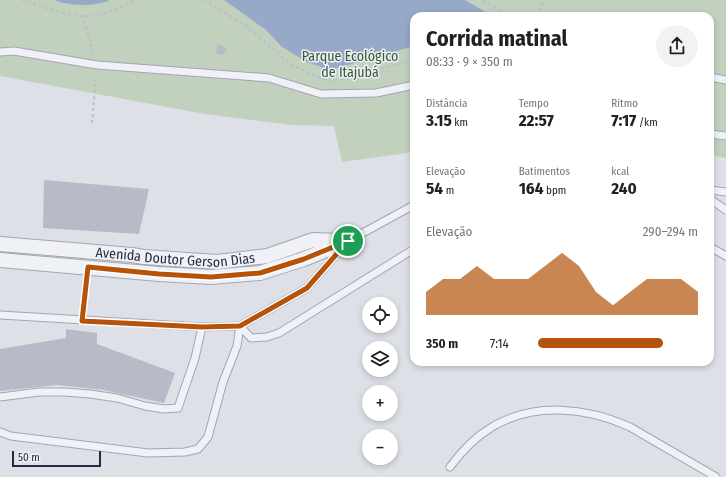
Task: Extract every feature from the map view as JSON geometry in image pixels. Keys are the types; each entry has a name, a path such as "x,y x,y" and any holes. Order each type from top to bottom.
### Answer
{"street":[{"name":"Avenida Doutor Gerson Dias","path":"0,244 128,250 144,257 217,262 267,256 313,240 348,241"},
{"path":"0,260 211,277 260,273 304,259 348,241"}],"lane":[{"path":"0,52 14,51 97,65 269,78 321,94 376,93 410,86"},
{"path":"714,78 726,80"},
{"path":"714,134 726,136"},
{"path":"714,190 726,192"},
{"path":"714,202 726,210"},
{"path":"0,315 202,327 240,326 307,288 348,241 410,207"},
{"path":"714,250 726,256"},
{"path":"240,326 251,338 267,337 279,333 410,251"},
{"path":"0,432 11,436 148,453 185,452 198,449 208,437 223,382 237,346 240,326"},
{"path":"0,397 39,392 66,392 117,398 158,408 178,408 202,327"},
{"path":"450,467 481,435 491,427 503,421 529,413 572,410 594,414 630,427 716,477"}],"path":[{"path":"22,0 53,11 91,16 107,12 135,0"},
{"path":"204,0 245,25 291,65 331,82 410,61"},
{"path":"483,0 501,12"},
{"path":"539,12 544,0"},
{"path":"82,15 97,65 92,123"},
{"path":"82,321 88,267"}],"green space":[{"name":"Parque Ecológico de Itajubá","path":"0,0 726,0 726,158 714,156 714,12 410,12 410,153 342,162 334,126 291,125 205,114 0,76"}],"water":[{"path":"54,0 110,0 97,4 82,5 67,4"},
{"path":"224,0 465,0 486,12 410,12 410,47 330,70 307,62 282,47 266,30"}],"building":[{"path":"218,44 227,48 223,55 216,54"},
{"path":"44,180 149,189 139,234 43,228"},
{"path":"66,329 97,333 97,344 175,373 164,403 103,390 58,385 0,391 0,349 66,338"}],"route":[{"path":"348,241 307,288 240,326 202,327 82,321 88,267 159,274 211,277 260,273 304,259 348,241"}]}
